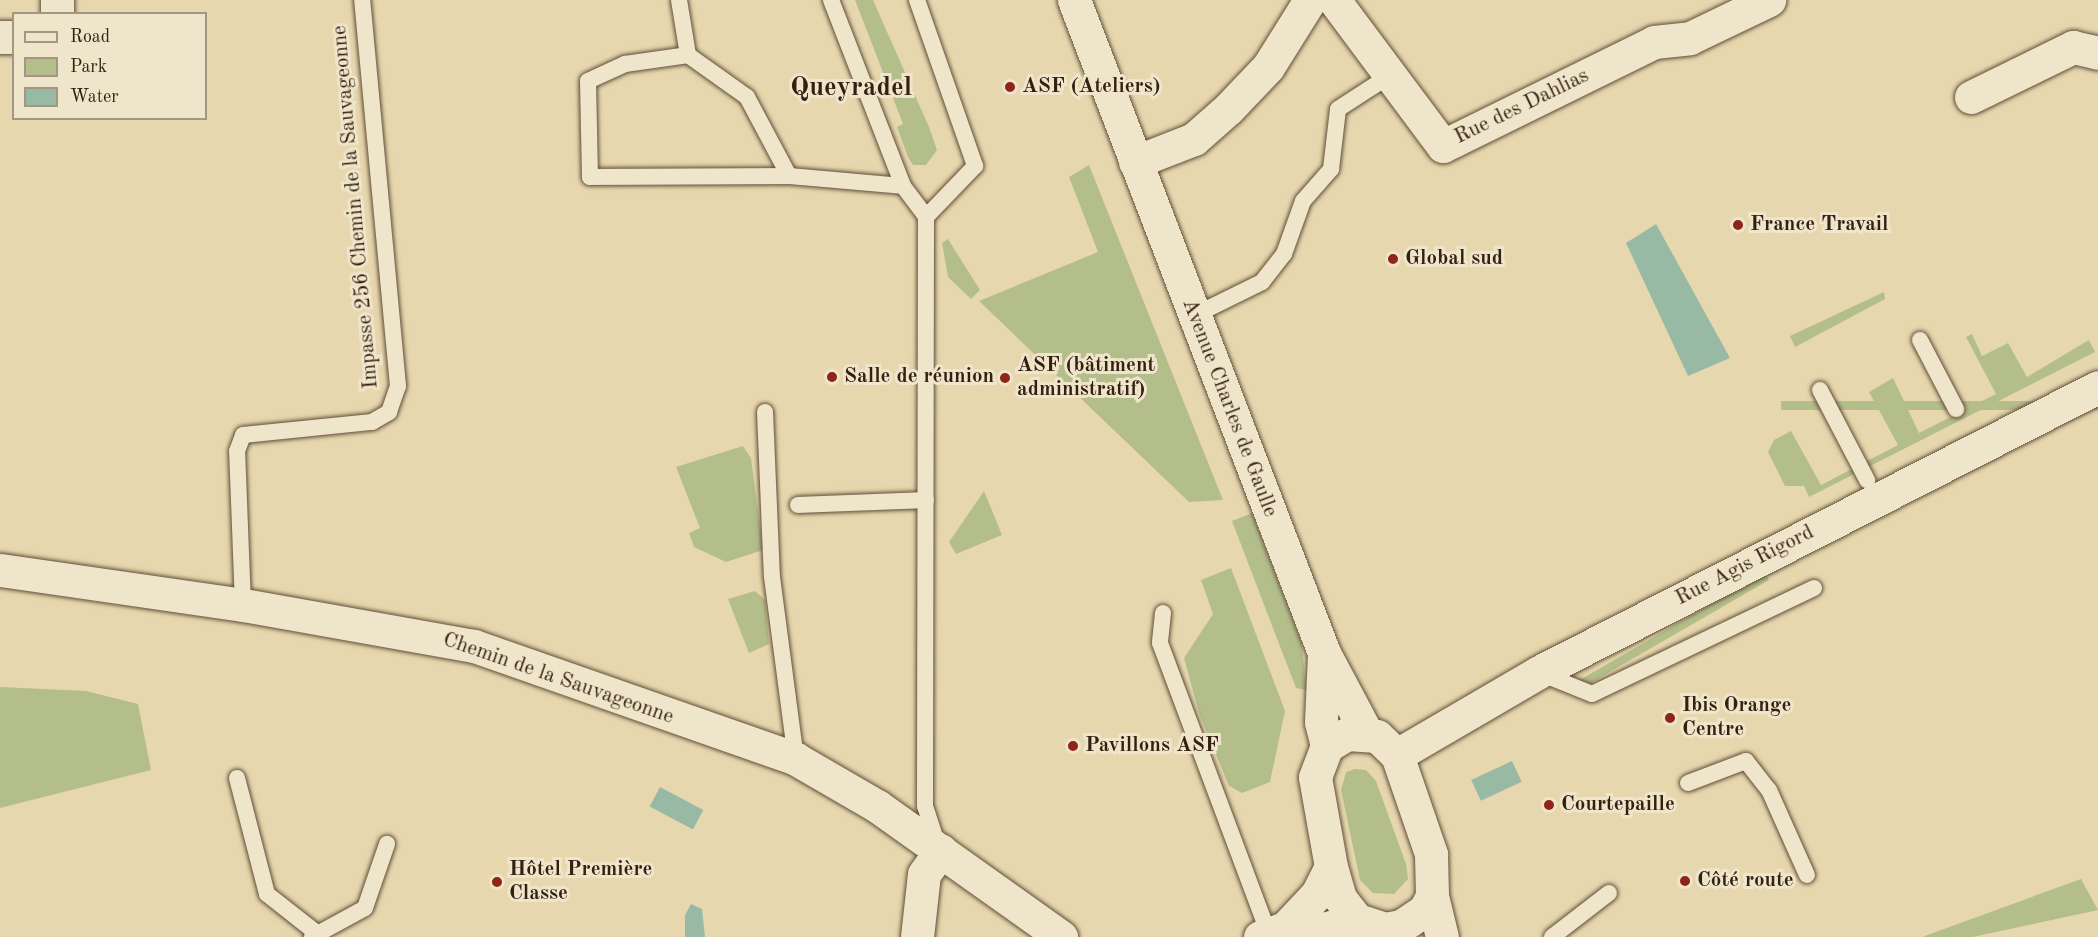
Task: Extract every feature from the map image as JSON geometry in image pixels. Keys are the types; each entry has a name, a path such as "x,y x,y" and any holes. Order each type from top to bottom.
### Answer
{"street":[{"name":"Avenue Charles de Gaulle","path":"1074,0 1324,653 1367,734 1397,754"},
{"path":"1135,162 1194,140 1228,109 1268,67 1310,0"},
{"name":"Rue des Dahlias","path":"1334,0 1392,74 1443,146 1654,42 1690,38 1769,0"},
{"path":"1971,96 2073,47 2098,53"},
{"name":"Rue Agis Rigord","path":"1397,754 1539,672 2098,387"},
{"name":"Chemin de la Sauvageonne","path":"0,570 243,605 448,639 796,759 941,851 1061,937"},
{"name":"Avenue Charles de Gaulle","path":"1324,653 1321,722 1327,746"},
{"path":"1367,734 1347,734 1327,746 1315,777 1331,867 1340,898 1380,929"},
{"path":"1397,754 1434,868 1432,896 1442,937"},
{"path":"917,937 924,874 941,851"},
{"path":"1271,934 1317,894 1331,867"},
{"path":"1271,934 1380,929 1414,921 1432,896"}],"lane":[{"name":"Impasse 256 Chemin de la Sauvageonne","path":"243,605 237,451 243,435 372,422 389,412 398,386 362,0"},
{"path":"679,0 688,55"},
{"path":"831,0 903,186 926,217 925,806 941,851"},
{"path":"917,0 975,166 926,217"},
{"path":"789,176 747,97 688,55 625,64 588,81 590,177 789,176 903,186"},
{"path":"1193,315 1262,282 1284,254 1303,201 1331,169 1338,109 1392,74"},
{"path":"1920,339 1956,409"},
{"path":"1820,390 1867,480"},
{"path":"765,412 772,577 796,759"},
{"path":"798,505 926,500"},
{"path":"1539,672 1592,694 1814,588"},
{"path":"1163,613 1160,643 1271,934"},
{"path":"1688,783 1746,761 1769,790 1807,875"},
{"path":"237,778 267,894 313,934 365,908 387,844"},
{"path":"1552,937 1609,893"}],"green space":[{"path":"855,0 873,0 929,127 937,150 926,165 913,165 908,157 897,127 903,124"},
{"path":"1089,165 1223,500 1189,502 979,301 1098,252 1069,177"},
{"path":"948,239 980,290 971,299 948,277 942,243"},
{"path":"1884,292 1885,299 1795,347 1790,336"},
{"path":"1972,334 1982,356 2008,343 2027,377 2089,340 2095,352 1809,497 1804,486 1785,486 1768,452 1774,440 1791,431 1821,485 1898,445 1869,392 1893,378 1919,433 1996,394 1966,337"},
{"path":"1781,401 2098,401 2098,410 1781,410"},
{"path":"743,446 751,458 763,550 726,562 694,547 689,533 700,528 676,467"},
{"path":"984,491 1002,535 956,554 949,542"},
{"path":"1252,513 1302,644 1306,690 1296,688 1232,521"},
{"path":"1231,568 1285,711 1270,782 1242,793 1229,786 1199,713 1184,658 1213,614 1201,580"},
{"path":"1765,573 1769,580 1582,688 1578,681"},
{"path":"755,591 765,600 769,644 749,653 728,599"},
{"path":"0,687 86,691 138,704 151,770 0,808"},
{"path":"1355,769 1366,770 1376,781 1406,864 1408,879 1394,894 1373,893 1360,880 1341,790 1346,772"},
{"path":"2081,879 2098,910 1973,937 1922,937"}],"water":[{"path":"1656,224 1730,358 1688,376 1626,243"},
{"path":"1512,761 1522,782 1481,801 1471,780"},
{"path":"660,787 703,810 693,829 650,806"},
{"path":"691,904 702,909 705,937 685,937 685,915"}],"place":[{"name":"ASF (Ateliers)","path":"1010,87"},
{"name":"France Travail","path":"1738,225"},
{"name":"Global sud","path":"1393,259"},
{"name":"Salle de réunion","path":"832,377"},
{"name":"ASF (bâtiment administratif)","path":"1005,378"},
{"name":"Ibis Orange Centre","path":"1670,718"},
{"name":"Pavillons ASF","path":"1073,746"},
{"name":"Courtepaille","path":"1549,805"},
{"name":"Côté route","path":"1685,881"},
{"name":"Hôtel Première Classe","path":"497,882"}],"district":[{"name":"Queyradel","path":"851,88"}]}
